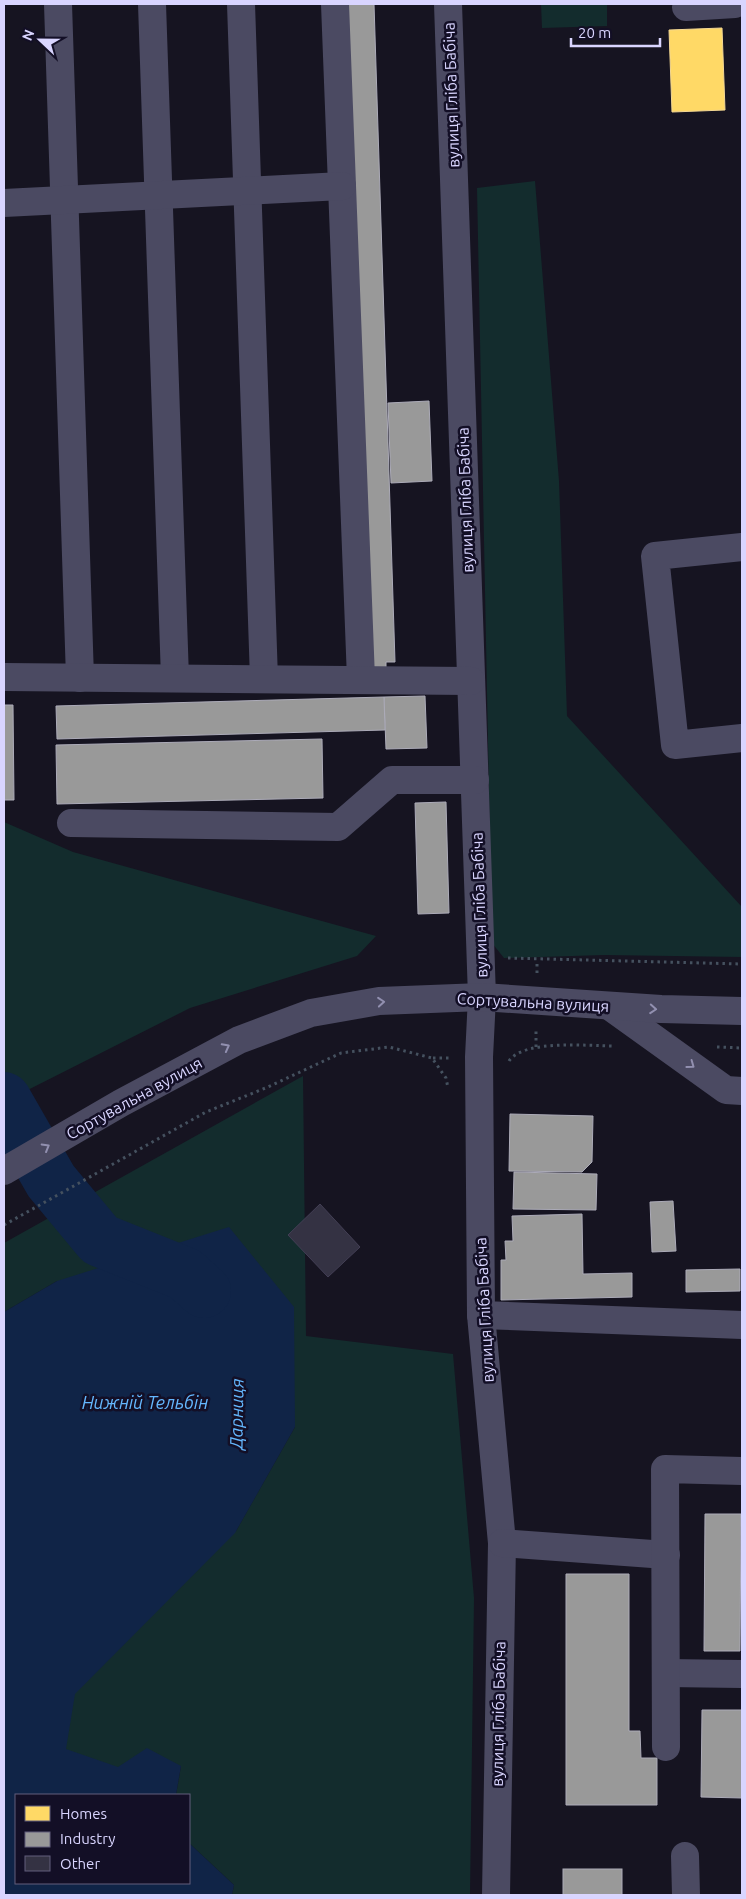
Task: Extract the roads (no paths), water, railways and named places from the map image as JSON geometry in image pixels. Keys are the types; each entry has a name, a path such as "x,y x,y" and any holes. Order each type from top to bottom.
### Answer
{"street":[{"path":"58,4 80,678"},
{"path":"152,4 175,678"},
{"path":"241,4 264,679"},
{"path":"335,4 360,680"},
{"name":"вулиця Гліба Бабіча","path":"448,4 482,997 479,1058 481,1315 502,1543 496,1895"},
{"path":"686,7 735,4"},
{"path":"4,203 342,186"},
{"path":"742,547 655,556 675,745 742,738"},
{"path":"4,677 471,681"},
{"path":"71,823 338,828 392,780 475,780"},
{"name":"Сортувальна вулиця","path":"4,1171 121,1103 239,1040 311,1013 379,1002 482,997 609,1006 742,1011"},
{"path":"609,1006 726,1090 742,1091"},
{"path":"481,1315 742,1325"},
{"path":"666,1747 665,1469 742,1471"},
{"path":"502,1543 666,1555"},
{"path":"666,1673 742,1674"},
{"path":"685,1856 686,1895"}],"water":[{"name":"Нижній Тельбін","path":"229,1227 294,1307 295,1427 235,1533 75,1694 66,1749 118,1767 147,1748 181,1766 176,1794 15,1794 15,1884 190,1884 190,1844 234,1885 232,1895 4,1895 4,1312 57,1281"}],"waterway":[{"name":"Дарниця","path":"4,1099 51,1181 100,1240 185,1274 204,1291"}]}
